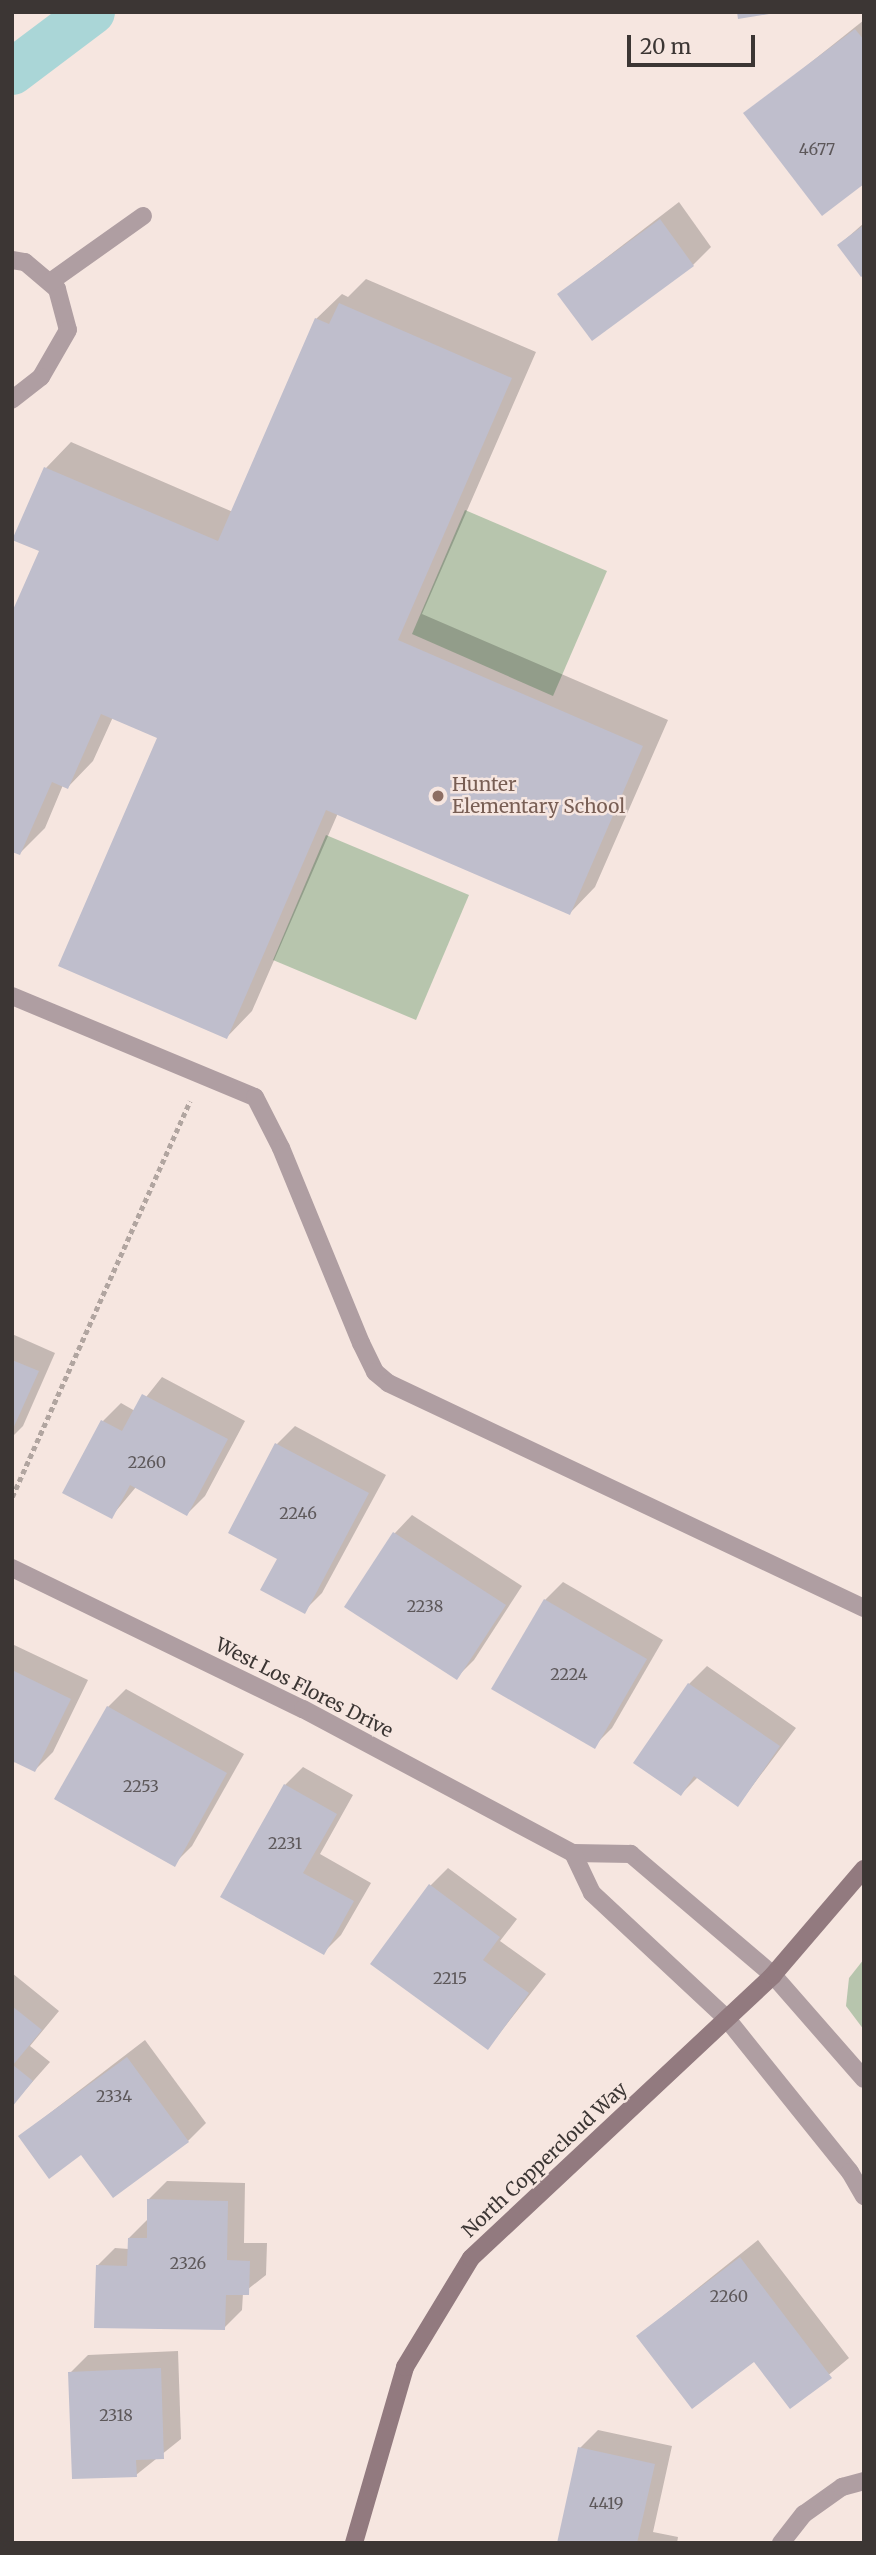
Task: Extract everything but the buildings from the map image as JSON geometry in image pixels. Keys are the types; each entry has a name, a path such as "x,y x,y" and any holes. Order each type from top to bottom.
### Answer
{"street":[{"path":"50,282 143,216"},
{"path":"12,261 25,262 57,289 68,330 41,377 12,400"},
{"path":"12,996 255,1097 281,1148 361,1343 382,1378 404,1394 864,1608"},
{"name":"West Los Flores Drive","path":"12,1568 303,1709 573,1853 631,1854 774,1976 864,2079"},
{"path":"573,1853 592,1893 727,2019 850,2172 864,2196"},
{"name":"North Coppercloud Way","path":"354,2543 405,2367 471,2258 774,1976 864,1869"},
{"path":"781,2543 804,2514 842,2487 864,2481"}],"path":[{"path":"12,1497 202,1075"}],"green space":[{"path":"465,510 607,571 553,696 412,634"},
{"path":"326,835 469,895 416,1020 273,960"},
{"path":"864,1959 864,2030 846,2006 849,1978"}],"waterway":[{"path":"12,72 92,12"}],"place":[{"name":"Hunter Elementary School","path":"438,796"}]}
